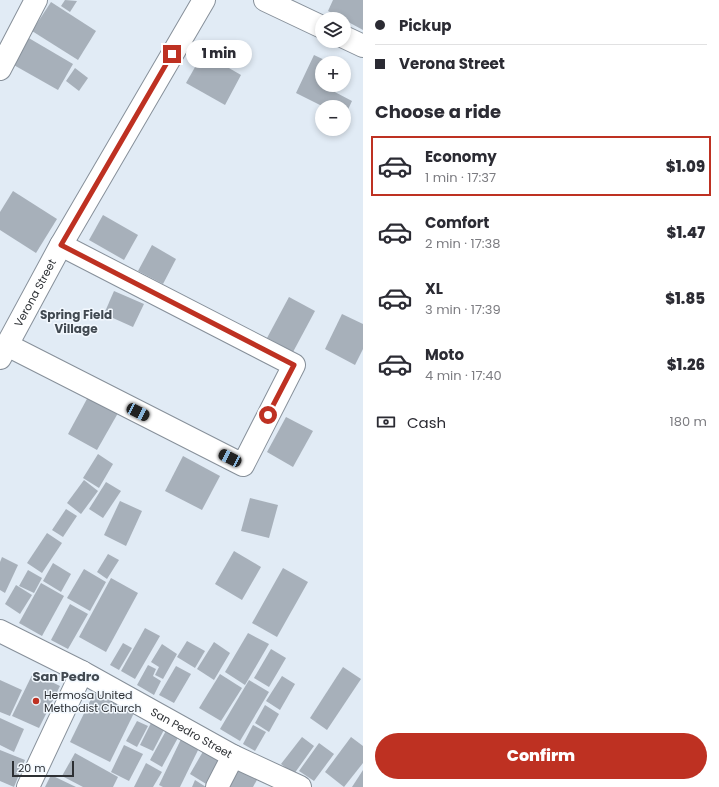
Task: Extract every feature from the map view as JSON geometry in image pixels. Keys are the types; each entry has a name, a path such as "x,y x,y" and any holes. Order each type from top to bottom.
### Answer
{"street":[{"path":"0,69 36,0"},
{"name":"Verona Street","path":"4,352 61,245 204,0"},
{"path":"265,0 315,24"},
{"path":"351,40 363,46"},
{"path":"4,352 243,465 294,365 61,245"},
{"name":"San Pedro Street","path":"0,631 82,672 233,756 300,787"},
{"path":"28,787 82,672"},
{"path":"217,787 233,756"}],"building":[{"path":"65,0 77,1 70,12 61,6"},
{"path":"333,0 363,0 363,30 351,23 351,12 328,11"},
{"path":"51,2 96,31 78,60 32,31"},
{"path":"27,37 73,64 58,90 12,64"},
{"path":"203,53 241,75 225,105 186,83"},
{"path":"314,55 316,56 315,92 335,92 350,100 315,100 315,102 296,93"},
{"path":"75,68 88,78 79,91 66,81"},
{"path":"13,191 57,219 36,253 0,230 0,212"},
{"path":"103,215 138,235 124,260 89,240"},
{"path":"152,245 176,259 163,284 138,271"},
{"path":"114,291 144,304 133,327 104,314"},
{"path":"289,297 315,311 293,352 267,338"},
{"path":"342,314 363,324 363,349 355,365 325,349"},
{"path":"88,397 118,413 97,450 68,434"},
{"path":"286,417 313,431 293,467 267,452"},
{"path":"98,454 113,464 99,488 83,478"},
{"path":"183,456 220,476 202,510 165,491"},
{"path":"84,480 98,491 81,514 67,503"},
{"path":"106,482 121,491 103,518 89,509"},
{"path":"250,498 278,505 269,538 241,531"},
{"path":"120,501 142,511 126,546 104,535"},
{"path":"66,509 77,516 63,537 52,530"},
{"path":"47,533 62,543 42,573 27,563"},
{"path":"234,551 261,567 242,600 215,584"},
{"path":"108,554 119,560 107,579 97,572"},
{"path":"2,557 18,565 5,593 0,590 0,562"},
{"path":"53,563 71,574 61,592 43,581"},
{"path":"283,568 308,582 277,637 252,623"},
{"path":"84,569 106,582 90,611 67,598"},
{"path":"28,570 42,578 34,593 19,586"},
{"path":"111,578 138,593 106,652 79,637"},
{"path":"41,583 64,596 42,636 19,623"},
{"path":"16,585 32,595 20,614 5,604"},
{"path":"70,604 88,614 68,649 51,640"},
{"path":"145,628 160,636 135,679 121,671"},
{"path":"248,633 269,644 245,685 225,672"},
{"path":"187,641 205,651 195,668 177,657"},
{"path":"214,642 230,653 214,680 197,669"},
{"path":"123,643 132,648 119,670 110,665"},
{"path":"162,644 177,654 163,679 155,675 159,667 151,662"},
{"path":"271,649 286,658 269,687 254,678"},
{"path":"148,665 156,669 153,676 161,681 154,695 137,685"},
{"path":"176,666 191,674 174,703 159,695"},
{"path":"343,667 361,679 327,730 310,718"},
{"name":"Hermosa United Methodist Church","path":"33,673 60,686 39,728 12,716"},
{"path":"220,674 242,688 221,721 199,708"},
{"path":"282,676 295,684 280,710 266,701"},
{"path":"0,680 22,690 10,716 0,712"},
{"path":"249,680 269,692 240,741 220,729"},
{"path":"94,693 134,713 110,762 70,742"},
{"path":"265,705 279,714 269,732 255,723"},
{"path":"154,717 167,724 153,751 140,745"},
{"path":"0,718 24,729 14,752 0,745"},
{"path":"137,721 148,726 137,747 126,741"},
{"path":"253,725 266,732 255,751 243,744"},
{"path":"168,727 180,734 162,767 150,760"},
{"path":"183,735 201,744 180,787 163,787 159,785"},
{"path":"302,737 314,746 294,774 281,764"},
{"path":"351,737 363,746 363,763 344,787 325,772"},
{"path":"319,743 334,754 314,781 299,771"},
{"path":"124,745 143,754 129,781 111,772"},
{"path":"205,748 226,761 211,787 190,774"},
{"path":"0,750 25,760 14,787 0,781"},
{"path":"75,753 118,777 113,787 83,787 62,776"},
{"path":"146,763 162,772 153,787 134,787"},
{"path":"238,766 258,778 253,787 227,787"},
{"path":"363,770 363,787 352,787"},
{"path":"51,775 76,787 45,787"},
{"path":"195,780 206,787 192,787"}],"place":[{"name":"Hermosa United Methodist Church","path":"36,701"}],"district":[{"name":"Spring Field Village","path":"76,321"},
{"name":"San Pedro","path":"66,676"}],"route":[{"path":"172,54 61,245 294,365 268,415"}]}
